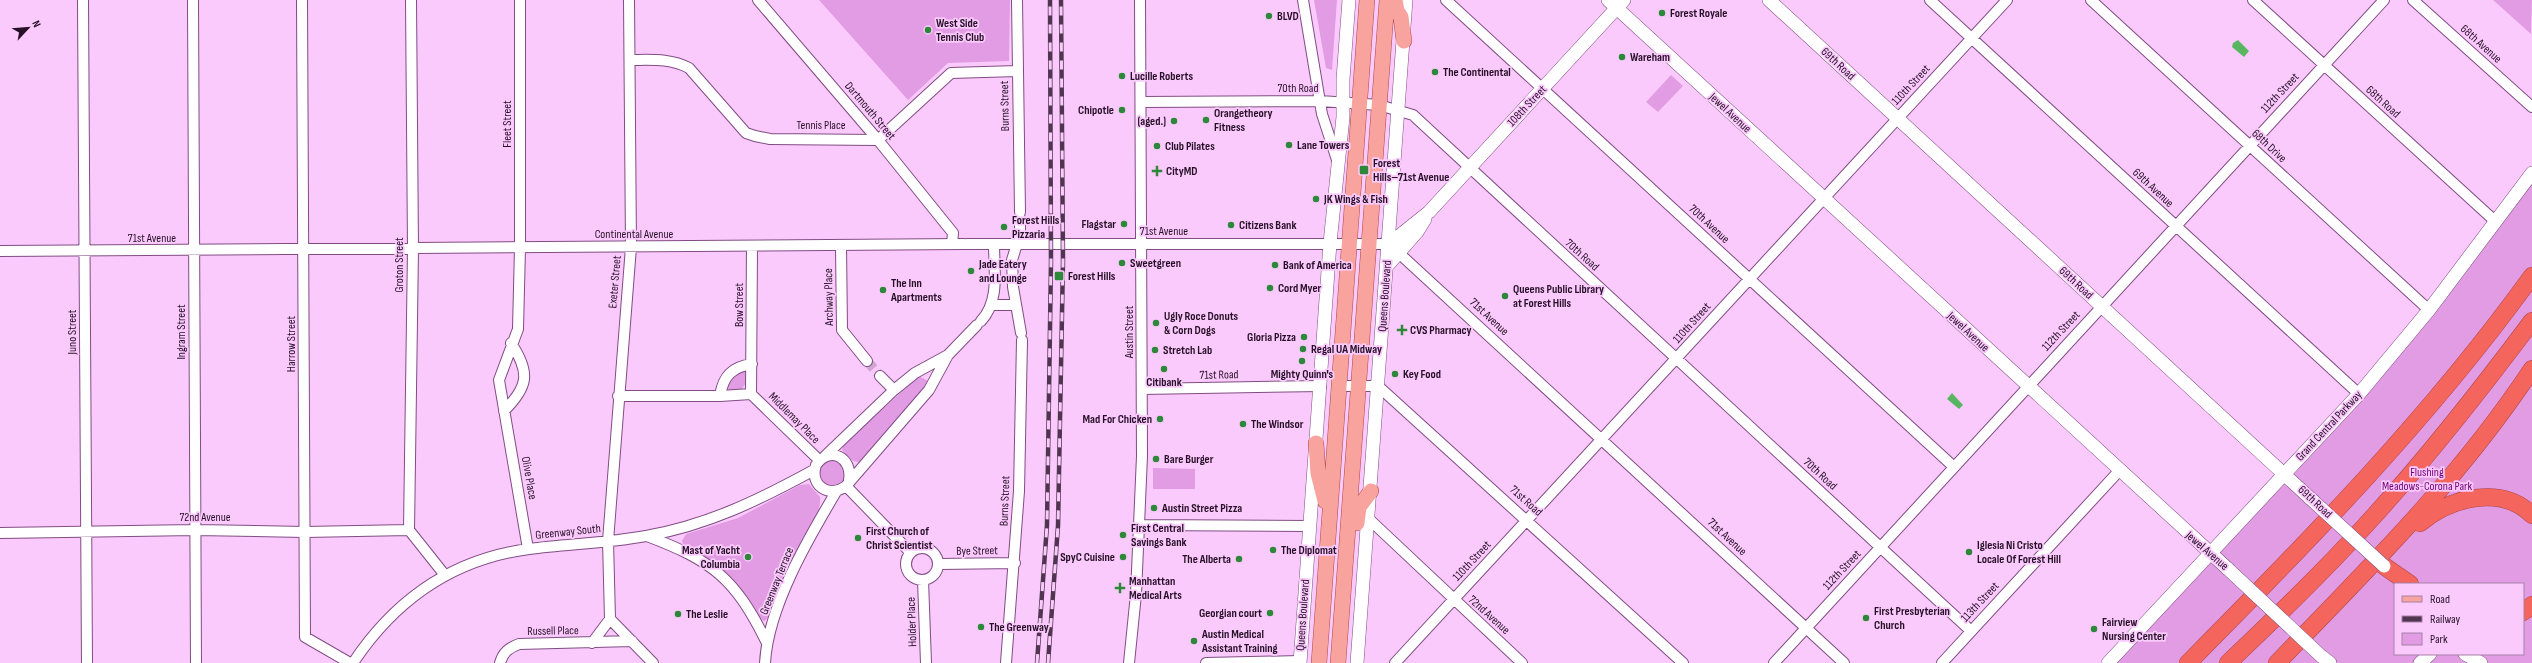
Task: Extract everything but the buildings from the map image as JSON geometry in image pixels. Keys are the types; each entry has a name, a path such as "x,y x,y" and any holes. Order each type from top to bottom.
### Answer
{"highway":[{"path":"2188,663 2320,526 2411,426 2472,355 2532,276"},
{"path":"2228,663 2317,576 2386,503 2451,426 2532,321"},
{"path":"2385,559 2470,454 2532,368"},
{"path":"2278,663 2431,515 2462,501 2482,498 2500,499 2518,505 2532,515"},
{"path":"2385,559 2409,583"},
{"path":"2524,611 2532,605"},
{"path":"2182,663 2223,628"}],"main road":[{"name":"Queens Boulevard","path":"1319,663 1328,522 1367,0"},
{"name":"Queens Boulevard","path":"1338,663 1360,386 1387,0"},
{"path":"1396,0 1397,10 1402,17 1404,41"},
{"path":"1316,443 1318,473 1328,522"},
{"path":"1344,589 1354,551 1359,507 1371,491"},
{"path":"1304,662 1322,614"}],"street":[{"name":"Juno Street","path":"83,0 87,663"},
{"name":"Ingram Street","path":"192,0 196,663"},
{"name":"Harrow Street","path":"302,0 305,637 350,663"},
{"name":"Groton Street","path":"409,530 413,249 411,0"},
{"name":"Fleet Street","path":"520,0 520,248"},
{"name":"Exeter Street","path":"610,619 608,541 618,396 631,248 629,0"},
{"name":"Dartmouth Street","path":"758,0 878,140 953,233 952,244"},
{"name":"Burns Street","path":"1006,663 1015,563 1022,336 1013,294 1012,260 1020,234 1017,0"},
{"name":"Austin Street","path":"1129,663 1139,526 1142,389 1140,0"},
{"name":"Queens Boulevard","path":"1304,0 1322,114 1337,160"},
{"name":"Queens Boulevard","path":"1304,662 1310,526 1322,386 1330,243 1349,0"},
{"name":"Queens Boulevard","path":"1358,663 1370,520 1378,386 1388,265 1394,248 1397,109 1404,41 1406,0"},
{"name":"70th Avenue","path":"1446,0 1954,467"},
{"name":"69th Road","path":"1769,0 2311,499 2385,559"},
{"name":"69th Avenue","path":"1930,0 2359,394"},
{"name":"110th Street","path":"1395,663 1454,601 2007,0"},
{"name":"68th Drive","path":"2092,0 2429,310"},
{"name":"68th Road","path":"2253,0 2496,222"},
{"name":"112th Street","path":"1774,663 2384,0"},
{"name":"68th Avenue","path":"2413,0 2532,107"},
{"name":"108th Street","path":"1394,248 1543,89 1616,3"},
{"name":"Jewel Avenue","path":"1616,3 1824,199 2119,471 2228,569 2326,661"},
{"name":"Tennis Place","path":"630,60 666,60 679,62 689,68 746,132 755,136 770,139 878,140"},
{"path":"878,140 952,73 1017,71"},
{"name":"70th Road","path":"1141,102 1342,102 1379,105 1397,109 1413,115 1469,169 1971,631"},
{"name":"Grand Central Parkway","path":"2108,663 2359,394 2429,310 2532,173"},
{"name":"71st Avenue","path":"994,244 1350,243 1370,244 1394,248 1844,663"},
{"name":"Continental Avenue","path":"304,250 994,244"},
{"path":"948,355 915,373 894,390 822,458 814,470 814,479 819,487 827,491 836,492 847,484 929,390 948,355 979,323 992,305 994,244"},
{"name":"Archway Place","path":"841,246 842,330 867,361"},
{"name":"Bow Street","path":"752,247 752,394"},
{"name":"Olive Place","path":"520,248 518,329 498,380 528,549"},
{"name":"71st Avenue","path":"0,251 304,250"},
{"path":"992,305 1016,305"},
{"path":"504,411 520,395 524,377 523,360 511,344"},
{"path":"720,396 722,386 728,374 742,365 752,364"},
{"path":"880,376 894,390"},
{"name":"71st Road","path":"1142,389 1322,386"},
{"path":"1338,386 1378,386"},
{"name":"71st Road","path":"1378,386 1528,520 1684,663"},
{"path":"618,396 720,396 752,394"},
{"name":"Middlemay Place","path":"752,394 822,458"},
{"path":"822,458 833,455 842,458 848,464 851,472 847,484"},
{"name":"Greenway South","path":"353,663 370,637 388,617 444,574 488,558 528,549 647,536 705,522 746,506 814,470"},
{"name":"113th Street","path":"1942,663 2119,471"},
{"path":"847,484 910,552"},
{"name":"Greenway Terrace","path":"765,663 767,643 796,563 836,492"},
{"name":"72nd Avenue","path":"1370,520 1454,601 1522,663"},
{"path":"1139,526 1310,526"},
{"name":"72nd Avenue","path":"0,533 195,530 305,532 409,530"},
{"path":"409,530 444,574"},
{"path":"647,536 696,557 722,575 737,591 767,643"},
{"path":"925,547 932,550 937,556 939,564 934,575 923,580 911,576 907,570 907,557 910,552 917,548 925,547"},
{"path":"2385,559 2399,583"},
{"name":"Bye Street","path":"939,564 1015,563"},
{"name":"Holder Place","path":"923,580 926,663"},
{"path":"592,643 610,619 654,663"},
{"name":"Russell Place","path":"500,663 502,655 508,649 519,644 632,642"},
{"path":"2420,663 2429,655"},
{"path":"2466,655 2481,663"},
{"path":"2478,655 2487,663"},
{"path":"1206,663 1304,662"}],"green space":[{"name":"West Side Tennis Club","path":"819,0 1010,0 1009,61 948,63 908,100"},
{"path":"1314,0 1337,0 1332,70 1326,68"},
{"path":"2493,0 2532,0 2531,34"},
{"path":"1671,75 1683,86 1658,112 1646,102"},
{"name":"Flushing Meadows-Corona Park","path":"2532,173 2532,663 2117,663 2203,568 2298,470"},
{"path":"746,370 749,379 741,390 730,391 726,387 733,373"},
{"path":"919,376 928,381 924,388 863,459 859,462 849,458 842,450 844,444"},
{"path":"834,459 845,467 845,481 832,488 819,481 819,476 821,466"},
{"path":"1153,468 1195,469 1195,489 1153,489"},
{"path":"809,484 820,497 820,506 817,516 793,557 775,605 768,618 764,621 756,614 735,583 726,574 684,547 682,541 686,534 738,518 800,485"}],"shaded area":[{"path":"2238,40 2249,51 2244,57 2232,47 2233,43"},
{"path":"1952,393 1963,405 1959,409 1947,399"}],"tunnel":[{"path":"867,361 880,376"}],"railway":[{"path":"1037,663 1047,525 1051,262 1050,0"},
{"path":"1048,663 1058,526 1063,261 1061,0"}],"place":[{"name":"Forest Royale","path":"1662,13"},
{"name":"BLVD","path":"1269,16"},
{"name":"West Side Tennis Club","path":"928,30"},
{"name":"Wareham","path":"1622,57"},
{"name":"The Continental","path":"1435,72"},
{"name":"Lucille Roberts","path":"1122,76"},
{"name":"Chipotle","path":"1122,110"},
{"name":"Orangetheory Fitness","path":"1206,120"},
{"name":"(aged.)","path":"1174,121"},
{"name":"Lane Towers","path":"1289,145"},
{"name":"Club Pilates","path":"1157,146"},
{"name":"Forest Hills–71st Avenue","path":"1364,170"},
{"name":"CityMD","path":"1157,171"},
{"name":"JK Wings & Fish","path":"1316,199"},
{"name":"Flagstar","path":"1124,224"},
{"name":"Citizens Bank","path":"1231,225"},
{"name":"Forest Hills Pizzaria","path":"1004,227"},
{"name":"Sweetgreen","path":"1122,263"},
{"name":"Bank of America","path":"1275,265"},
{"name":"Jade Eatery and Lounge","path":"971,271"},
{"name":"Forest Hills","path":"1059,276"},
{"name":"Cord Myer","path":"1270,288"},
{"name":"The Inn Apartments","path":"883,290"},
{"name":"Queens Public Library at Forest Hills","path":"1505,296"},
{"name":"Ugly Roce Donuts & Corn Dogs","path":"1156,323"},
{"name":"CVS Pharmacy","path":"1402,330"},
{"name":"Gloria Pizza","path":"1304,337"},
{"name":"Regal UA Midway","path":"1303,349"},
{"name":"Stretch Lab","path":"1155,350"},
{"name":"Mighty Quinn's","path":"1302,361"},
{"name":"Citibank","path":"1164,369"},
{"name":"Key Food","path":"1395,374"},
{"name":"Mad For Chicken","path":"1160,419"},
{"name":"The Windsor","path":"1243,424"},
{"name":"Bare Burger","path":"1156,459"},
{"name":"Austin Street Pizza","path":"1154,508"},
{"name":"First Central Savings Bank","path":"1123,535"},
{"name":"First Church of Christ Scientist","path":"858,538"},
{"name":"The Diplomat","path":"1273,550"},
{"name":"Iglesia Ni Cristo Locale Of Forest Hill","path":"1969,552"},
{"name":"Mast of Yacht Columbia","path":"748,557"},
{"name":"SpyC Cuisine","path":"1123,557"},
{"name":"The Alberta","path":"1239,559"},
{"name":"Manhattan Medical Arts","path":"1120,588"},
{"name":"Georgian court","path":"1270,613"},
{"name":"The Leslie","path":"678,614"},
{"name":"First Presbyterian Church","path":"1866,618"},
{"name":"The Greenway","path":"981,627"},
{"name":"Fairview Nursing Center","path":"2094,629"},
{"name":"Austin Medical Assistant Training","path":"1194,641"}]}
